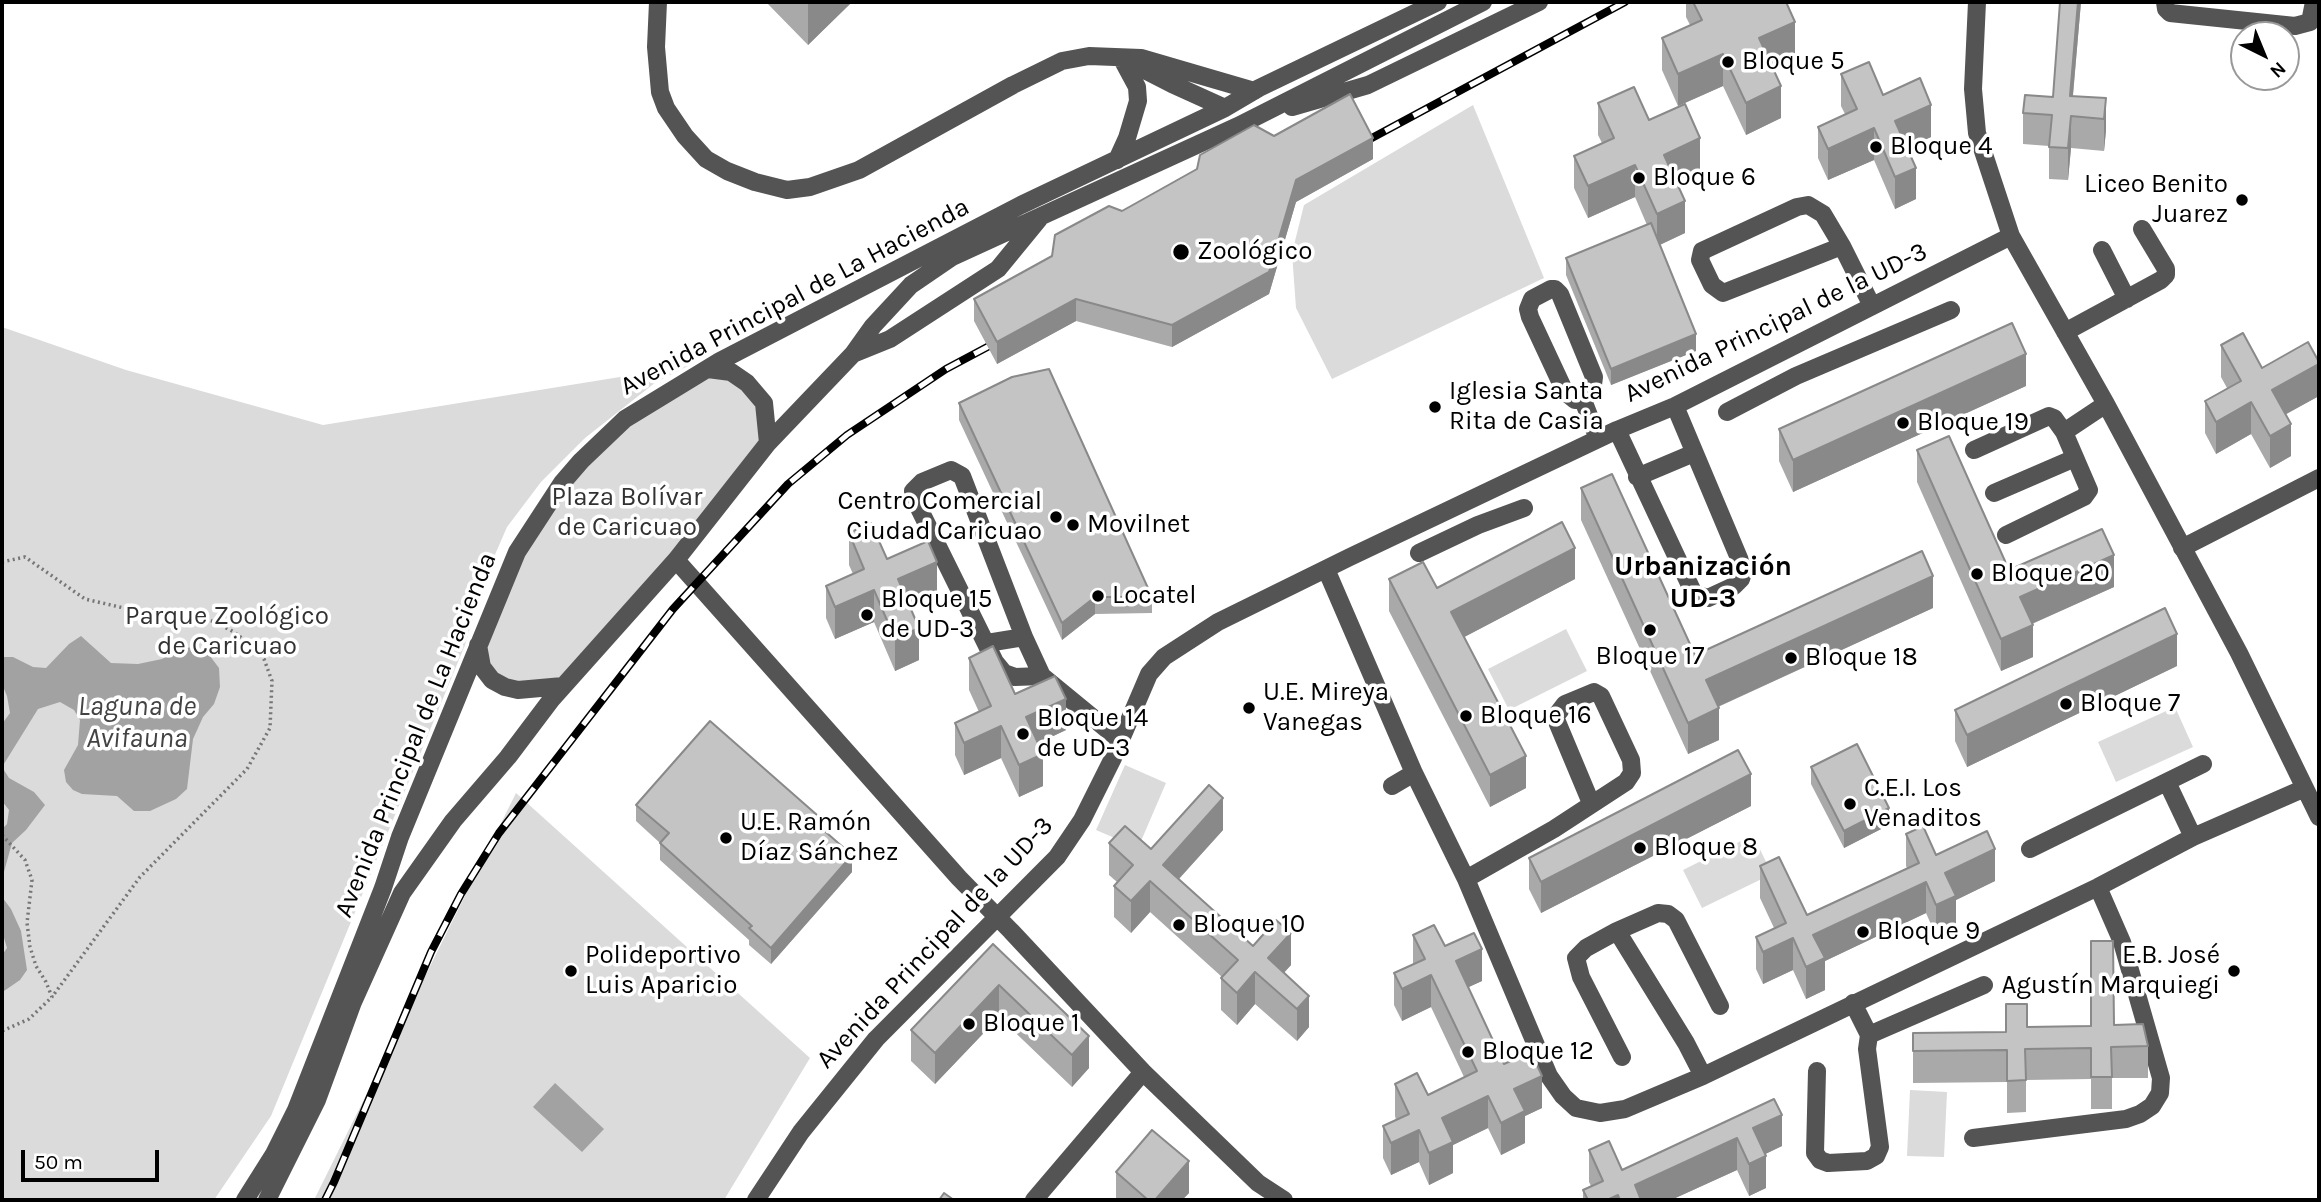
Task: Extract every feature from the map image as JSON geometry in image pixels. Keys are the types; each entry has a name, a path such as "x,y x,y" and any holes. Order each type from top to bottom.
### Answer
{"street":[{"path":"658,2 656,47 660,92 666,108 684,136 706,159 727,171 787,190 810,187 859,170 1062,61 1089,56 1141,58 1254,92 1268,111 1299,106 1368,85 1539,2"},
{"name":"Avenida Principal de La Hacienda","path":"245,1200 274,1154 296,1110 383,888 400,837 517,552 562,483 581,461 625,419 708,369 1021,205 1438,2"},
{"name":"Avenida Principal de La Hacienda","path":"267,1200 317,1100 353,1002 402,894 453,821 508,757 563,686 676,560 768,443 853,354 873,326 911,285 952,257 1238,126 1483,2"},
{"path":"2165,2 2170,13 2295,26 2310,22 2314,2"},
{"path":"1974,3 1973,89 1977,133 2011,236 2106,404 2239,653 2319,817"},
{"path":"1121,58 1225,108 1238,126"},
{"path":"1117,160 1138,101 1137,87 1121,58"},
{"path":"1842,246 1723,293 1712,285 1700,260 1702,251 1797,207 1808,205 1823,214 1842,246 1872,306"},
{"path":"853,354 890,339 998,269 1044,214"},
{"path":"2066,332 2166,275 2166,269 2142,229"},
{"name":"Avenida Principal de la UD-3","path":"756,1200 792,1161 801,1132 876,1039 999,918 1063,848 1082,820 1149,674 1164,657 1218,622 1468,500 1617,430 1675,406 2011,236"},
{"path":"2102,250 2127,299"},
{"path":"1551,289 1560,294 1594,377 1592,392 1583,400 1575,400 1565,392 1530,317 1528,309 1532,299 1551,289"},
{"path":"1727,412 1796,376 1951,310"},
{"path":"1785,350 1796,376"},
{"path":"708,369 732,372 747,383 764,403 768,443"},
{"path":"1583,400 1598,439"},
{"path":"2064,432 2106,404"},
{"path":"1617,430 1694,594 1708,598 1734,586 1741,579 1744,569 1675,406"},
{"path":"1975,450 2049,416 2058,421 2064,432 2089,490 2088,494 2006,534"},
{"path":"1637,477 1694,453"},
{"path":"1994,493 2075,458"},
{"path":"1042,676 1015,677 1004,673 995,662 914,498 913,491 917,485 951,470 962,476 1024,637 1042,676 1121,740"},
{"path":"2182,548 2319,478"},
{"path":"1468,500 1478,525"},
{"path":"1419,553 1478,525 1524,508"},
{"path":"676,560 959,878 1143,1072 1258,1183 1284,1200"},
{"path":"1326,569 1414,774 1466,879 1549,1076 1563,1096 1576,1108 1600,1113 1625,1110 1703,1076 2098,887 2193,837 2305,788"},
{"path":"987,643 1024,637"},
{"path":"478,645 482,667 492,680 505,687 518,690 563,686"},
{"path":"1466,879 1554,830 1626,782 1632,773 1631,760 1601,696 1594,692 1565,704 1555,717 1591,803"},
{"path":"2030,849 2203,764"},
{"path":"1392,786 1414,774"},
{"path":"2167,782 2193,837"},
{"path":"1973,1138 2126,1119 2152,1106 2160,1093 2161,1079 2122,942 2098,887"},
{"path":"1622,1057 1581,977 1576,958 1586,948 1618,931 1658,913 1668,914 1676,920 1720,1006"},
{"path":"1618,931 1686,1042 1703,1076"},
{"path":"1869,1035 1984,985"},
{"path":"1817,1070 1815,1153 1820,1160 1828,1163 1867,1161 1876,1156 1880,1147 1867,1049 1869,1035 1853,1003"},
{"path":"1034,1200 1143,1072"}],"path":[{"path":"2,562 25,557 85,599 137,611 180,611 215,622 253,647 264,659 272,681 270,729 247,769 141,877 51,997 29,1019 2,1031"},
{"path":"2,835 25,860 32,880 27,923 30,947 51,997"}],"green space":[{"path":"1473,105 1544,278 1332,379 1296,308 1292,253 1304,205"},
{"name":"Parque Zoológico de Caricuao","path":"2,327 126,370 323,425 688,366 656,382 585,438 541,482 507,527 484,580 465,645 271,1116 214,1200 2,1200"},
{"name":"Plaza Bolívar de Caricuao","path":"708,369 731,372 764,403 768,443 563,686 518,690 482,667 502,591 581,461"},
{"path":"1566,629 1587,671 1509,710 1488,669"},
{"path":"2175,707 2193,747 2116,782 2098,742"},
{"path":"1125,765 1166,783 1138,848 1096,830"},
{"name":"Polideportivo Luis Aparicio","path":"516,793 810,1058 724,1200 314,1200"},
{"path":"1753,835 1772,874 1702,908 1683,870"},
{"path":"1910,1090 1947,1092 1944,1157 1907,1156"}],"water":[{"name":"Laguna de Avifauna","path":"81,636 111,663 138,664 162,659 180,649 193,647 210,656 219,668 220,687 214,704 203,717 193,739 187,789 176,799 150,811 134,811 117,796 82,794 73,790 66,782 64,770 78,745 80,720 74,710 60,702 38,709 2,767 2,724 10,713 2,684 2,657 13,657 33,667 46,668 69,644"},
{"path":"2,767 9,778 34,792 45,805 12,843 2,879 2,829 7,824 9,810 2,801"},
{"path":"2,897 21,931 27,970 20,980 4,991 2,955 7,948 2,931"},
{"path":"555,1083 604,1129 582,1152 533,1107"}],"building":[{"path":"1693,2 1786,2 1795,22 1759,38 1781,86 1746,103 1723,54 1678,74 1662,38 1702,20"},
{"path":"2060,2 2078,2 2070,96 2106,98 2104,119 2071,116 2068,148 2049,147 2052,115 2023,113 2025,95 2053,97"},
{"path":"1869,62 1883,95 1920,78 1931,105 1895,121 1916,168 1895,177 1874,128 1828,149 1818,127 1857,109 1841,74"},
{"path":"1634,87 1649,120 1685,104 1700,138 1664,155 1685,201 1657,214 1635,165 1588,186 1574,156 1614,138 1598,103"},
{"path":"1350,94 1373,138 1296,180 1269,272 1172,325 1076,299 997,342 974,299 1052,256 1055,235 1109,206 1122,211 1197,169 1200,155 1254,125 1274,136"},
{"path":"1651,223 1696,334 1611,369 1566,258"},
{"path":"2012,323 2026,354 1793,460 1779,429"},
{"path":"2243,333 2262,368 2308,342 2319,362 2272,390 2291,424 2270,436 2251,402 2216,422 2205,401 2241,381 2221,345"},
{"name":"Centro Comercial Ciudad Caricuao","path":"1049,369 1152,597 1095,597 1062,623 959,403 1012,377"},
{"path":"1949,436 2009,570 2102,529 2114,555 2020,597 2033,625 2001,639 1917,450"},
{"path":"1612,474 1695,655 1922,551 1933,576 1706,680 1719,708 1688,723 1581,488"},
{"path":"1562,522 1575,548 1451,612 1526,756 1490,775 1389,579 1423,562 1437,588"},
{"path":"871,523 887,559 928,541 937,562 898,579 919,628 895,639 874,590 835,607 826,586 864,569 849,533"},
{"path":"2165,608 2177,634 1967,735 1955,710"},
{"path":"993,646 1015,694 1055,676 1066,699 1026,717 1043,754 1019,765 1001,726 964,743 955,723 991,706 969,658"},
{"path":"710,721 825,822 820,827 852,855 771,948 749,928 752,926 660,843 669,833 636,805"},
{"name":"C.E.I. Los Venaditos","path":"1857,744 1889,808 1844,831 1811,767"},
{"path":"1738,750 1751,774 1541,882 1529,858"},
{"path":"1209,785 1223,798 1163,865 1253,946 1276,920 1291,933 1268,958 1309,996 1297,1009 1255,972 1237,993 1221,978 1238,960 1150,881 1131,901 1114,886 1133,865 1109,843 1125,826 1151,849"},
{"path":"1923,826 1936,855 1987,831 1995,849 1945,873 1956,896 1936,905 1926,882 1813,935 1825,958 1806,967 1793,938 1763,952 1756,937 1786,923 1760,866 1779,857 1807,915 1919,863 1906,834"},
{"path":"1434,925 1445,946 1474,933 1482,949 1456,961 1504,1064 1531,1052 1542,1076 1514,1089 1525,1111 1501,1123 1488,1096 1442,1118 1453,1142 1429,1153 1419,1130 1391,1143 1383,1126 1409,1114 1395,1084 1417,1073 1428,1095 1477,1071 1431,975 1402,989 1394,973 1425,959 1413,935"},
{"path":"2091,941 2113,941 2114,1025 2143,1024 2148,1046 2111,1047 2112,1077 2091,1077 2091,1048 2025,1049 2026,1080 2007,1081 2007,1050 1913,1051 1913,1033 2006,1032 2006,1004 2027,1004 2027,1027 2091,1026"},
{"path":"993,944 1089,1036 1072,1055 999,985 935,1053 911,1030"},
{"path":"1774,1099 1782,1115 1753,1128 1766,1156 1749,1164 1737,1138 1635,1185 1641,1200 1620,1200 1618,1195 1607,1200 1588,1200 1583,1190 1603,1181 1589,1150 1609,1141 1622,1170"},
{"path":"1152,1130 1189,1161 1155,1200 1148,1200 1116,1172"},
{"path":"944,1193 954,1200 939,1200"}],"railway":[{"path":"1357,146 1625,2"},
{"path":"325,1200 431,952 461,894 499,833 673,609 788,484 847,435 946,369 1006,337"}],"place":[{"name":"Bloque 5","path":"1728,62"},
{"name":"Bloque 4","path":"1876,147"},
{"name":"Bloque 6","path":"1639,178"},
{"name":"Liceo Benito Juarez","path":"2242,200"},
{"name":"Zoológico","path":"1181,252"},
{"name":"Iglesia Santa Rita de Casia","path":"1435,407"},
{"name":"Bloque 19","path":"1903,423"},
{"name":"Centro Comercial Ciudad Caricuao","path":"1056,517"},
{"name":"Movilnet","path":"1073,525"},
{"name":"Bloque 20","path":"1977,574"},
{"name":"Locatel","path":"1098,596"},
{"name":"Bloque 15 de UD-3","path":"867,615"},
{"name":"Bloque 17","path":"1650,630"},
{"name":"Bloque 18","path":"1791,658"},
{"name":"Bloque 7","path":"2066,704"},
{"name":"U.E. Mireya Vanegas","path":"1249,708"},
{"name":"Bloque 16","path":"1466,716"},
{"name":"Bloque 14 de UD-3","path":"1023,734"},
{"name":"C.E.I. Los Venaditos","path":"1850,804"},
{"name":"U.E. Ramón Díaz Sánchez","path":"726,838"},
{"name":"Bloque 8","path":"1640,848"},
{"name":"Bloque 10","path":"1179,925"},
{"name":"Bloque 9","path":"1863,932"},
{"name":"Polideportivo Luis Aparicio","path":"571,971"},
{"name":"E.B. José Agustín Marquiegi","path":"2234,971"},
{"name":"Bloque 1","path":"969,1024"},
{"name":"Bloque 12","path":"1468,1052"}],"district":[{"name":"Urbanización UD-3","path":"1703,583"}]}
